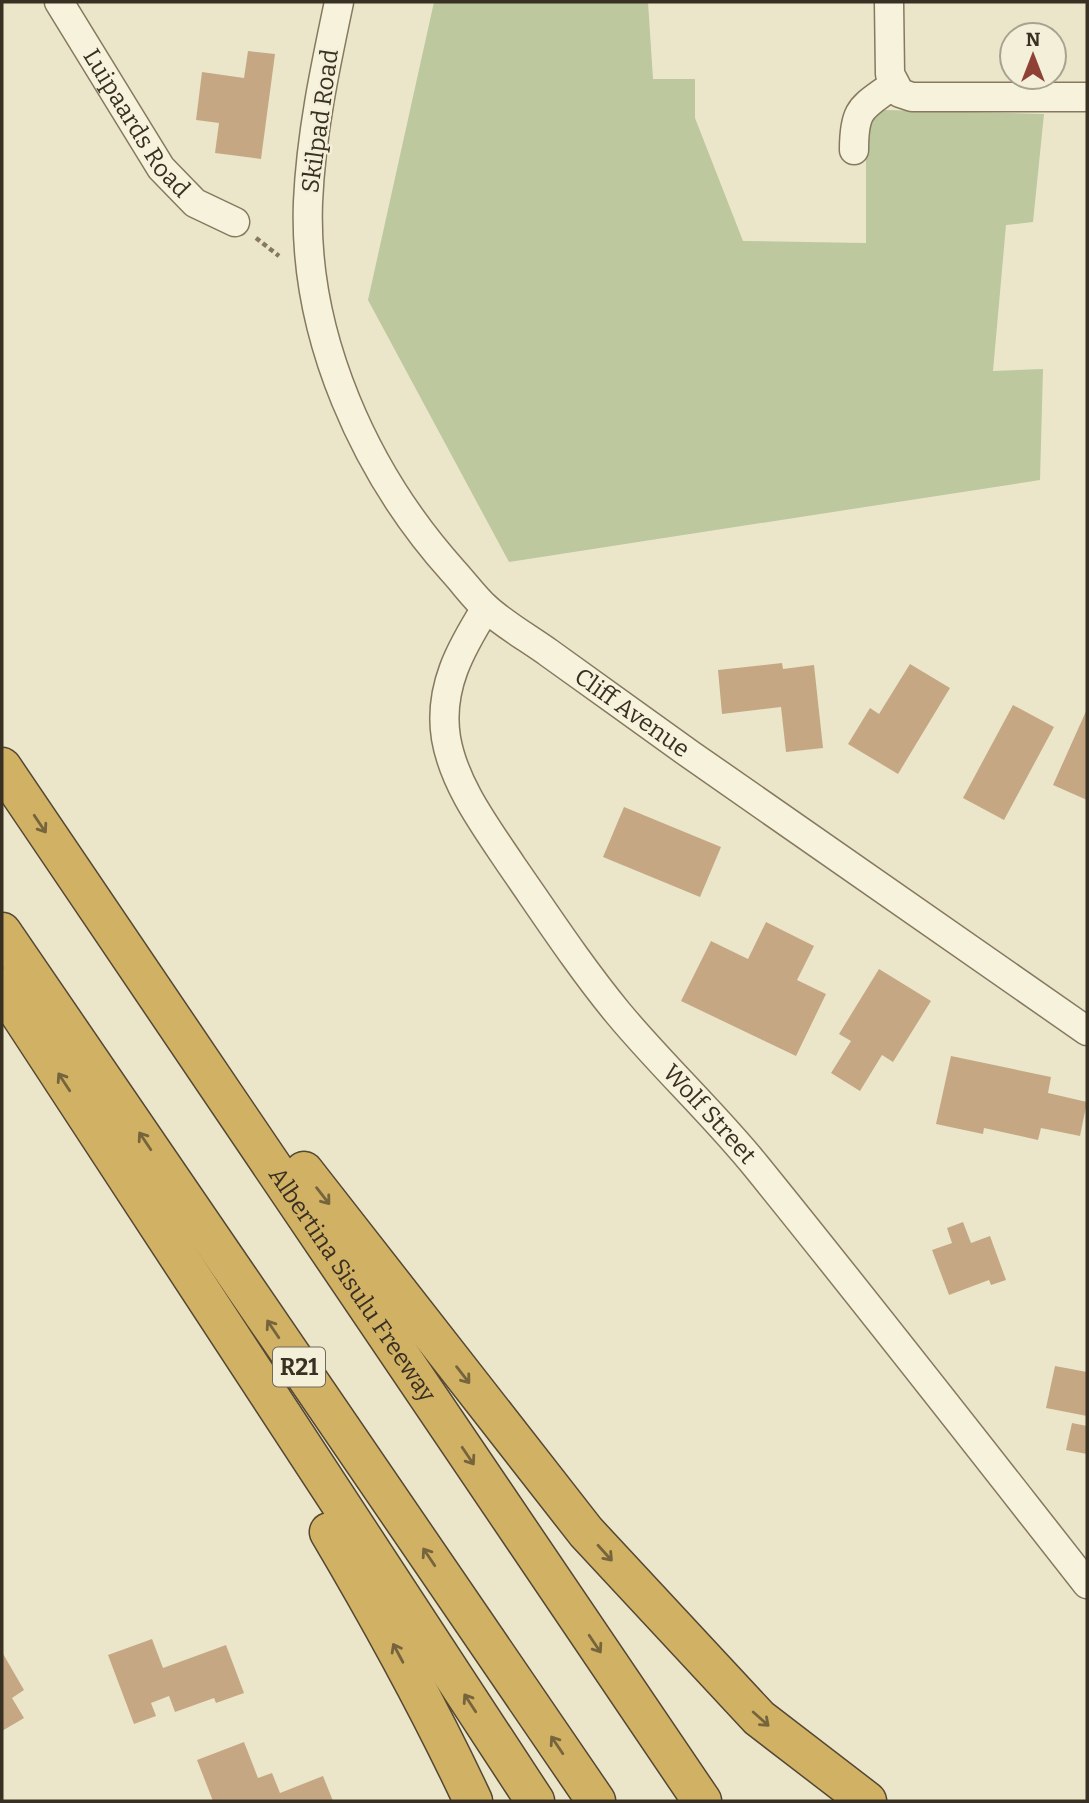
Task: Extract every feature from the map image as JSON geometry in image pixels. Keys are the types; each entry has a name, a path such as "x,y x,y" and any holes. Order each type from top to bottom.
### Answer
{"highway":[{"name":"Albertina Sisulu Freeway","path":"2,767 702,1801"},
{"name":"R21","path":"2,932 596,1801"},
{"path":"2,987 535,1801"},
{"path":"169,1014 198,1038 212,1054 586,1532 759,1718 867,1801"},
{"path":"85,1113 99,1148 134,1213 262,1419 381,1621 444,1739 473,1801"}],"street":[{"name":"Luipaards Road","path":"59,2 160,168 195,203 235,222"},
{"name":"Skilpad Road","path":"313,282 308,205 312,141 339,2"},
{"path":"889,2 889,66 894,84 900,93 912,97 1087,97"},
{"path":"854,150 854,130 858,115 866,102 894,84"},
{"name":"Cliff Avenue","path":"313,282 324,333 343,393 368,448 404,509 442,559 486,608 1087,1031"},
{"name":"Wolf Street","path":"486,608 460,649 451,674 446,704 446,737 457,775 483,822 618,1013 755,1164 1087,1584"}],"path":[{"path":"235,222 313,282"}],"green space":[{"path":"434,2 648,2 653,79 695,79 695,118 743,241 866,243 866,126 873,113 885,110 1044,114 1033,222 1006,225 993,371 1043,369 1040,480 509,562 368,300"}],"building":[{"path":"248,51 275,54 261,159 215,153 219,123 196,120 202,72 244,78"},
{"path":"782,663 783,669 814,665 823,748 786,752 781,707 722,714 718,670"},
{"path":"910,664 950,688 898,774 848,744 870,708 879,714"},
{"path":"1013,705 1054,727 1004,820 963,798"},
{"path":"1087,709 1087,800 1053,785"},
{"path":"624,807 721,847 700,897 603,857"},
{"path":"766,922 814,946 797,980 826,994 796,1056 681,1001 711,941 748,959"},
{"path":"879,969 931,1001 893,1062 882,1055 860,1091 831,1073 851,1041 839,1034"},
{"path":"951,1056 1051,1077 1048,1093 1087,1102 1080,1136 1041,1128 1038,1140 984,1128 983,1134 936,1124"},
{"path":"963,1222 971,1243 990,1236 1006,1280 991,1285 989,1280 949,1295 932,1250 952,1243 947,1228"},
{"path":"1055,1366 1087,1372 1087,1416 1046,1408"},
{"path":"1072,1423 1087,1426 1087,1454 1066,1450"},
{"path":"152,1639 163,1668 226,1645 244,1693 216,1703 214,1698 175,1712 169,1696 151,1703 156,1716 134,1724 108,1655"},
{"path":"2,1652 24,1690 12,1698 24,1718 2,1731"},
{"path":"244,1742 258,1778 272,1773 280,1793 323,1776 333,1801 213,1801 197,1760"}]}
